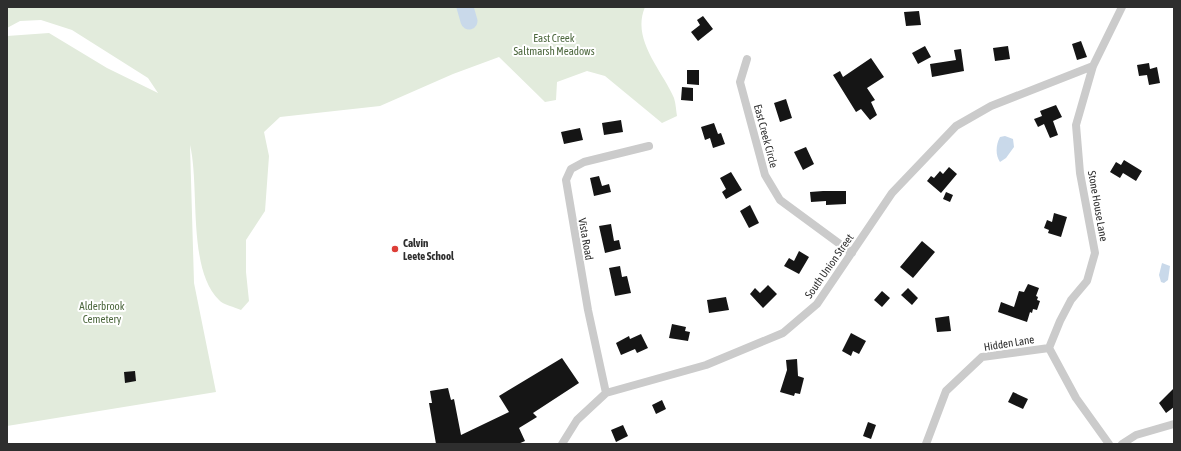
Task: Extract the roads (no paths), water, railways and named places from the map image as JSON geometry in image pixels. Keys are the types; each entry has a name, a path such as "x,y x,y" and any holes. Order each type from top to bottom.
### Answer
{"street":[{"name":"Stone House Lane","path":"1049,348 1060,321 1071,300 1087,281 1095,253 1080,173 1076,125 1093,66 1122,7"},
{"name":"East Creek Circle","path":"747,59 740,82 765,175 780,200 852,253"},
{"name":"South Union Street","path":"562,444 577,420 606,393 706,365 783,333 817,304 892,193 956,126 991,106 1093,66"},
{"name":"Vista Road","path":"606,393 588,310 566,180 571,169 584,162 649,146"},
{"name":"Hidden Lane","path":"926,444 946,391 982,357 1049,348"},
{"path":"1049,348 1076,398 1108,444"},
{"path":"1122,444 1136,435 1174,424"}],"water":[{"path":"1005,136 1013,139 1014,147 1006,158 1000,162 997,156 997,146 1000,137"},
{"path":"1162,263 1170,266 1168,280 1164,283 1161,282 1159,275"}],"waterway":[{"path":"465,7 469,21"}],"place":[{"name":"Calvin Leete School","path":"395,249"}],"park label":[{"name":"East Creek Saltmarsh Meadows","path":"554,44"},
{"name":"Alderbrook Cemetery","path":"102,312"}]}
